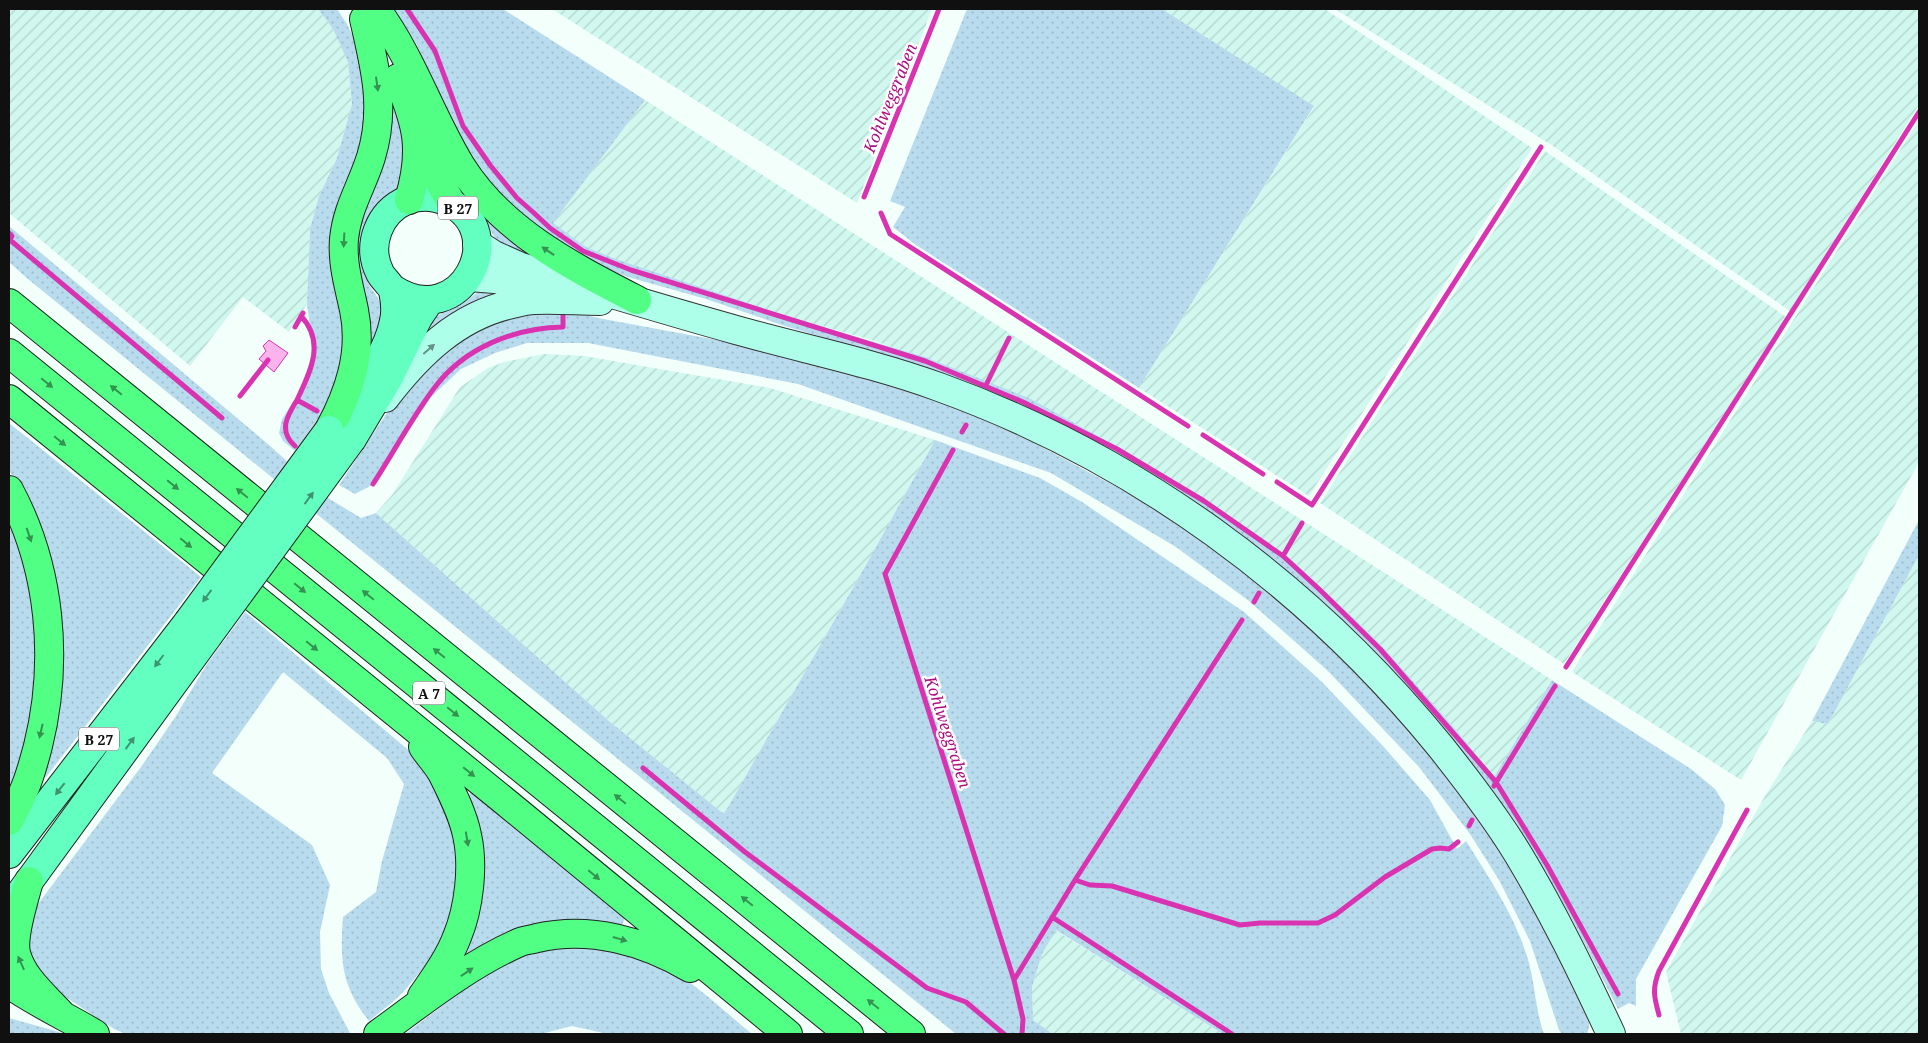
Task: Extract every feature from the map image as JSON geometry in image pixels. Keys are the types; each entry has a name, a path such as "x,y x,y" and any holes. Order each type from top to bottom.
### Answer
{"highway":[{"path":"365,12 394,34 462,167 491,205 534,242 561,260 637,300"},
{"path":"365,12 393,66 414,124 418,149 415,179 409,200"},
{"path":"340,435 351,384 357,334 355,312 345,268 345,229 350,206 371,158 378,133 380,107 365,12"},
{"path":"420,88 441,185 452,204"},
{"path":"9,293 36,325"},
{"name":"A 7","path":"9,303 911,1034"},
{"name":"A 7","path":"9,353 849,1034"},
{"path":"9,399 509,805 751,1006 788,1034"},
{"path":"9,490 29,535 44,592 48,625 49,683 35,757 25,789 9,821"},
{"path":"403,720 442,773 468,835 470,871 467,903 457,937 441,968 412,1009"},
{"path":"29,882 18,926 16,952 23,969 31,981 62,1014"},
{"path":"378,1034 475,966 520,942 558,933 604,935 646,947 688,966 751,1006"},
{"path":"9,984 26,996 62,1014 95,1034"},
{"path":"9,1008 20,1007 62,1014"}],"main road":[{"name":"B 27","path":"340,435 362,386 387,341 394,321 393,289 386,282 376,264 374,254 376,234 385,217 392,209 409,200 431,197 452,204 460,210 472,225 477,244 476,261 469,277"},
{"path":"477,244 494,255 521,267 735,330 870,366 939,387 1071,444 1135,480 1227,541 1342,638 1409,708 1469,782 1516,851 1562,930 1611,1034"},
{"path":"393,289 410,298 430,300 452,293 469,277 534,286 735,330"},
{"name":"B 27","path":"9,908 29,882 198,629 340,435 389,377 418,318 430,300"},
{"path":"340,435 421,356 448,332 470,318 502,306 533,300 600,301"},
{"name":"B 27","path":"9,854 198,629"}],"green space":[{"path":"9,9 318,9 333,29 348,62 352,104 337,158 319,196 310,229 307,304 289,332 243,297 190,366 9,213"},
{"path":"552,9 932,9 857,203"},
{"path":"1162,9 1325,9 1532,148 1309,496 1139,388 1314,107"},
{"path":"1335,9 1919,9 1919,105 1790,311 1556,148"},
{"path":"645,100 1552,680 1494,777 1457,731 1384,648 1295,563 1214,506 1118,447 1031,399 875,341 796,319 616,259 586,247 552,223"},
{"path":"1919,120 1919,462 1741,780 1572,672"},
{"path":"1545,151 1786,317 1564,664 1320,503"},
{"path":"544,354 584,356 770,388 935,440 724,814 609,721 376,513 392,495 460,387 488,368 504,362"},
{"path":"1919,555 1919,1034 1681,1034 1666,972 1765,796 1812,721 1828,724"},
{"path":"1055,930 1223,1034 1053,1034 1033,1020 1032,987 1042,954"}],"shaded area":[{"path":"318,9 337,9 347,24 357,45 369,100 341,295 344,354 330,402 295,451 283,441 279,433 282,419 297,396 311,367 312,342 307,304 310,229 319,196 337,158 352,104 348,62 333,29"},
{"path":"393,9 503,9 645,100 553,223 586,247 616,259 796,319 925,357 1031,399 1118,447 1214,506 1295,563 1384,648 1457,731 1494,777 1552,680 1691,769 1715,789 1725,805 1722,826 1636,979 1636,1006 1629,1003 1618,1009 1573,921 1515,821 1463,752 1365,641 1320,599 1262,551 1198,504 1114,453 1020,406 920,366 785,326 706,299 628,277 591,263 561,246 496,192 469,158 417,45"},
{"path":"967,9 1162,9 1314,106 1139,388 916,245 893,227 905,207 890,201"},
{"path":"388,92 410,135 403,184 379,203 372,212 362,233 360,256 362,267 381,305 385,318 381,331 365,356 354,244"},
{"path":"446,168 553,265 500,248 479,208 454,186"},
{"path":"9,226 269,445 328,498 361,518 376,513 609,721 724,814 935,440 1040,478 1082,502 1244,612 1321,681 1383,746 1430,800 1457,849 1466,841 1502,900 1524,947 1544,1034 1223,1034 1056,930 1042,954 1032,987 1033,1020 1053,1034 956,1034 28,279 9,262"},
{"path":"479,291 550,291 414,343 431,319 462,304"},
{"path":"527,312 584,314 792,354 960,409 1031,441 1146,503 1227,557 1275,594 1359,671 1451,777 1534,900 1589,1019 1587,1034 1562,1034 1559,1030 1530,941 1499,880 1470,834 1419,767 1328,671 1249,601 1176,547 1051,473 798,384 588,343 527,343 495,353 461,369 431,397 374,484 355,494 339,485 399,395 454,338"},
{"path":"269,340 288,353 274,372 259,359 266,351 263,346"},
{"path":"9,423 201,577 46,777 39,775 56,708 15,481 9,470"},
{"path":"9,517 28,576 37,645 34,702 23,752 9,796"},
{"path":"1919,520 1919,555 1828,724 1812,721"},
{"path":"245,612 406,748 422,765 442,801 454,838 457,876 453,914 450,924 433,955 400,995 369,1021 353,996 344,972 342,947 343,917 376,892 382,861 404,784 387,758 283,672 212,773 312,845 330,885 320,932 321,969 329,993 350,1033 126,1034 114,1029 43,980 26,946 35,908 141,767 174,719 207,664"},
{"path":"472,792 626,915 622,925 601,921 571,921 465,960 459,954 467,796"},
{"path":"555,948 613,951 649,959 681,976 752,1034 608,1034 572,1026 541,1034 405,1034 486,973 525,955"},
{"path":"9,1018 59,1032 63,1034 9,1034"}],"waterway":[{"path":"407,9 435,51 463,126 490,165 517,198 550,228 583,251 631,270 925,361 1023,402 1117,449 1204,501 1283,556 1380,649 1496,782 1547,865 1618,994"},
{"name":"Kohlweggraben","path":"864,197 939,9"},
{"path":"1566,667 1919,112"},
{"path":"1277,482 1312,505 1541,147"},
{"path":"881,213 890,234 1188,426"},
{"path":"9,233 12,236 10,240 222,418"},
{"path":"295,327 303,313"},
{"path":"301,316 309,326 314,347 311,368 297,400 317,411"},
{"path":"373,484 419,410 447,373 461,361 492,342 527,331 563,327 563,316"},
{"name":"Kohlweggraben","path":"987,383 1009,338"},
{"path":"240,396 268,360"},
{"path":"295,446 287,435 286,423 297,400"},
{"name":"Kohlweggraben","path":"962,432 966,425"},
{"path":"1203,435 1263,474"},
{"name":"Kohlweggraben","path":"953,450 885,574 1014,980 1023,1019 1022,1034"},
{"path":"1283,556 1302,523"},
{"path":"1254,602 1259,593"},
{"path":"1014,980 1075,880 1242,620"},
{"path":"1494,786 1555,686"},
{"path":"643,768 745,852 927,988 966,1002 1004,1034"},
{"path":"1659,1015 1655,993 1655,983 1659,971 1747,810"},
{"path":"1469,826 1472,820"},
{"path":"1075,880 1090,885 1112,886 1240,925 1318,923 1335,915 1385,877 1432,849 1449,849 1458,842"},
{"path":"1052,917 1232,1034"}]}
